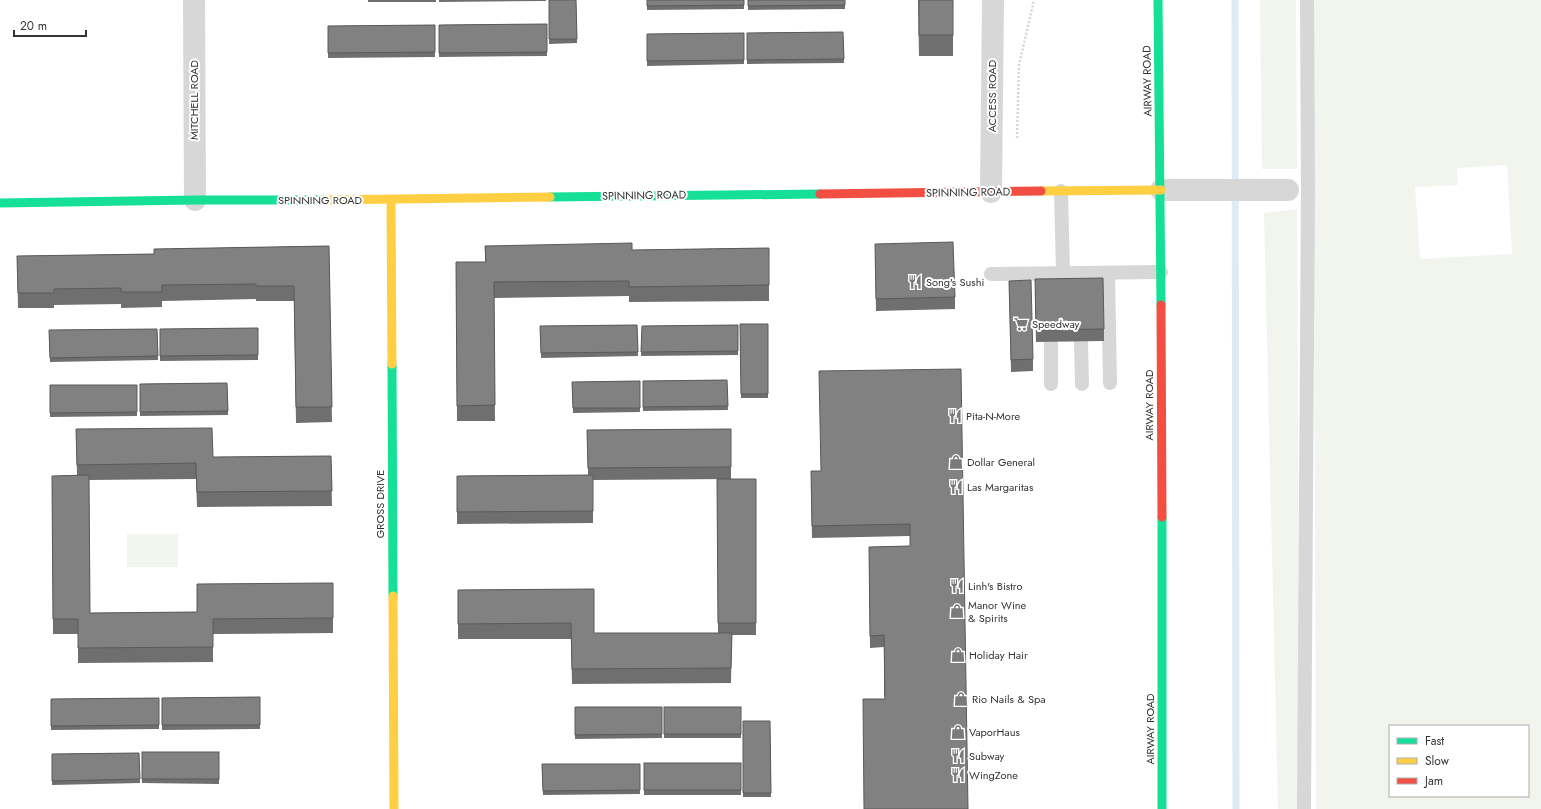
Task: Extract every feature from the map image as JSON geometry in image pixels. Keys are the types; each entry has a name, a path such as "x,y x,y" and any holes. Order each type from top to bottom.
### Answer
{"street":[{"name":"MITCHELL ROAD","path":"194,0 195,200"},
{"name":"ACCESS ROAD","path":"991,192 993,0"},
{"name":"AIRWAY ROAD","path":"1158,0 1161,272 1162,809"},
{"name":"SPINNING ROAD","path":"0,203 195,200 391,200 1228,189 1298,190"},
{"name":"GROSS DRIVE","path":"391,200 394,809"}],"lane":[{"path":"1304,809 1298,190 1307,0"},
{"path":"1054,277 1062,191"},
{"path":"991,274 1080,279 1108,273 1161,272"},
{"path":"1108,273 1110,383"},
{"path":"1081,341 1082,384"},
{"path":"1051,342 1051,384"}],"path":[{"path":"1018,138 1019,65 1034,0"}],"shaded area":[{"path":"1260,0 1296,0 1297,169 1262,169"},
{"path":"1313,0 1541,0 1541,809 1316,809","holes":["1507,165 1512,254 1420,259 1415,187 1458,185 1457,168"]},
{"path":"1297,209 1300,809 1278,809 1264,213"},
{"path":"127,534 178,534 178,567 127,567"}],"building":[{"path":"549,0 576,0 577,39 549,39"},
{"path":"647,0 744,0 744,5 647,6"},
{"path":"748,0 845,0 845,5 748,6"},
{"path":"919,0 953,0 953,35 919,35"},
{"path":"547,24 547,52 439,53 439,25"},
{"path":"435,25 435,52 328,53 328,26"},
{"path":"843,32 844,59 747,60 747,33"},
{"path":"744,33 744,60 647,61 647,34"},
{"name":"Song's Sushi","path":"953,242 955,297 876,299 875,244"},
{"path":"632,243 632,250 769,248 769,285 629,287 629,281 494,282 495,405 457,406 456,262 486,262 485,246"},
{"path":"329,246 332,407 296,407 294,286 256,286 256,284 162,285 162,292 121,292 121,288 54,289 54,293 18,293 17,256 154,254 154,249"},
{"path":"1103,278 1104,329 1036,330 1035,279"},
{"path":"1031,280 1033,359 1011,360 1009,281"},
{"path":"740,324 768,324 768,394 741,394"},
{"path":"637,325 638,352 541,353 540,326"},
{"path":"738,325 738,351 641,352 642,326"},
{"path":"258,328 258,355 160,356 160,329"},
{"path":"157,329 158,356 50,358 49,330"},
{"path":"961,369 968,809 864,809 863,699 885,699 884,635 870,636 869,547 910,546 910,524 812,526 811,471 821,471 819,371"},
{"path":"727,380 728,406 643,407 643,381"},
{"path":"640,381 640,408 573,408 572,382"},
{"path":"227,383 228,411 140,412 140,384"},
{"path":"50,385 137,385 137,412 50,413"},
{"path":"212,428 213,457 331,456 332,491 197,492 196,463 77,465 76,429"},
{"path":"731,429 731,467 588,468 587,430"},
{"path":"89,475 90,613 197,612 197,584 333,583 333,618 213,619 213,647 78,648 78,619 53,619 52,476"},
{"path":"593,475 593,511 457,512 457,476"},
{"path":"717,479 756,479 756,623 718,623"},
{"path":"594,589 594,633 732,633 731,668 572,669 571,623 458,624 458,590"},
{"path":"260,697 260,725 162,725 162,698"},
{"path":"159,698 159,725 51,726 51,699"},
{"path":"575,707 662,707 662,734 575,735"},
{"path":"664,707 741,707 741,734 664,734"},
{"path":"743,721 770,721 771,793 743,793"},
{"path":"142,752 219,752 219,779 142,779"},
{"path":"139,753 140,779 52,781 52,754"},
{"path":"644,763 741,763 741,790 644,790"},
{"path":"542,764 640,764 640,790 543,791"}],"waterway":[{"path":"1235,0 1236,809"}],"traffic: fast":[{"path":"1158,0 1161,305"},
{"path":"550,197 820,194"},
{"path":"0,203 323,200"},
{"path":"392,364 393,596"},
{"path":"1162,517 1162,809"}],"traffic: slow":[{"path":"1041,191 1161,190"},
{"path":"323,200 550,197"},
{"path":"391,200 392,364"},
{"path":"393,596 394,809"}],"traffic: jam":[{"path":"820,194 1041,191"},
{"path":"1161,305 1162,517"}],"place":[{"name":"Song's Sushi","path":"915,282"},
{"name":"Speedway","path":"1021,324"},
{"name":"Pita-N-More","path":"955,416"},
{"name":"Dollar General","path":"956,462"},
{"name":"Las Margaritas","path":"956,487"},
{"name":"Linh's Bistro","path":"957,586"},
{"name":"Manor Wine & Spirits","path":"957,611"},
{"name":"Holiday Hair","path":"958,655"},
{"name":"Rio Nails & Spa","path":"961,699"},
{"name":"VaporHaus","path":"958,732"},
{"name":"Subway","path":"958,756"},
{"name":"WingZone","path":"958,775"}]}
